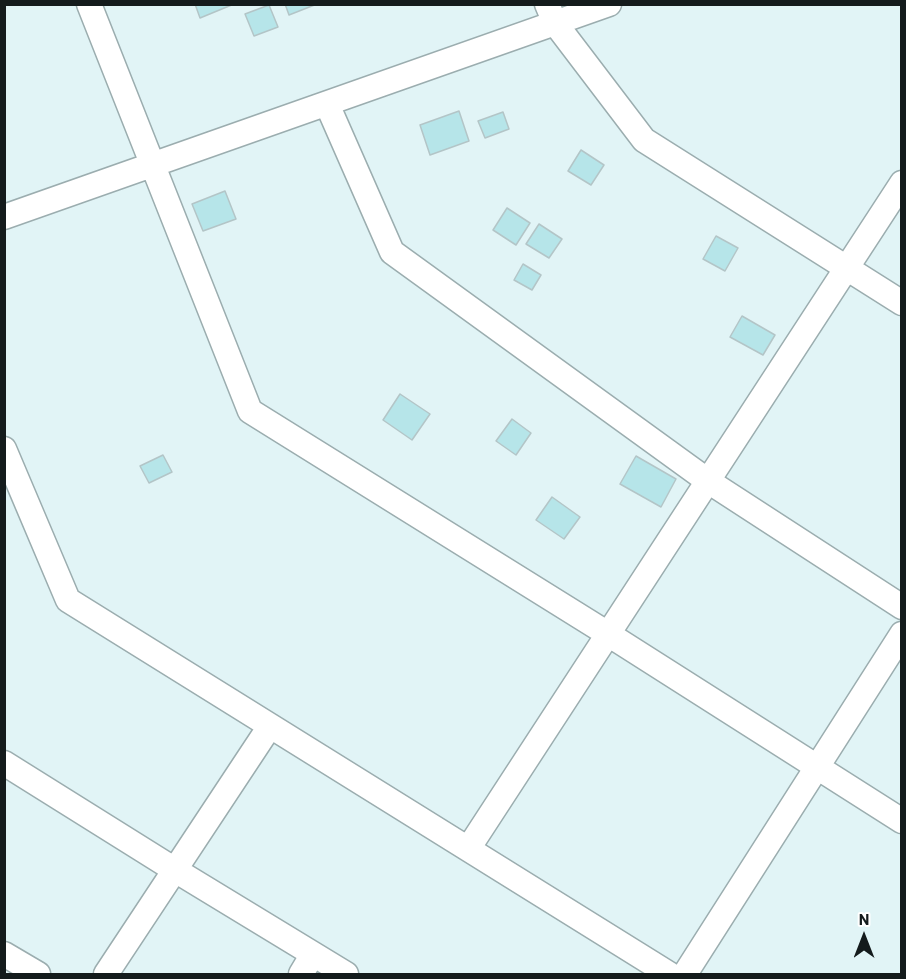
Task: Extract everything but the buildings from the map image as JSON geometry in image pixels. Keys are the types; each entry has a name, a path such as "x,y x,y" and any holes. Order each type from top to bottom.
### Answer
{"street":[{"path":"89,4 250,411 902,821"},
{"path":"4,217 327,104 551,14 609,4"},
{"path":"551,14 644,140 902,303"},
{"path":"327,104 392,252 708,481 902,607"},
{"path":"468,849 902,183"},
{"path":"4,448 13,493 68,600 669,975"},
{"path":"685,975 902,634"},
{"path":"106,975 270,726"},
{"path":"4,763 175,870 307,964 346,975"},
{"path":"4,954 38,975"}]}
